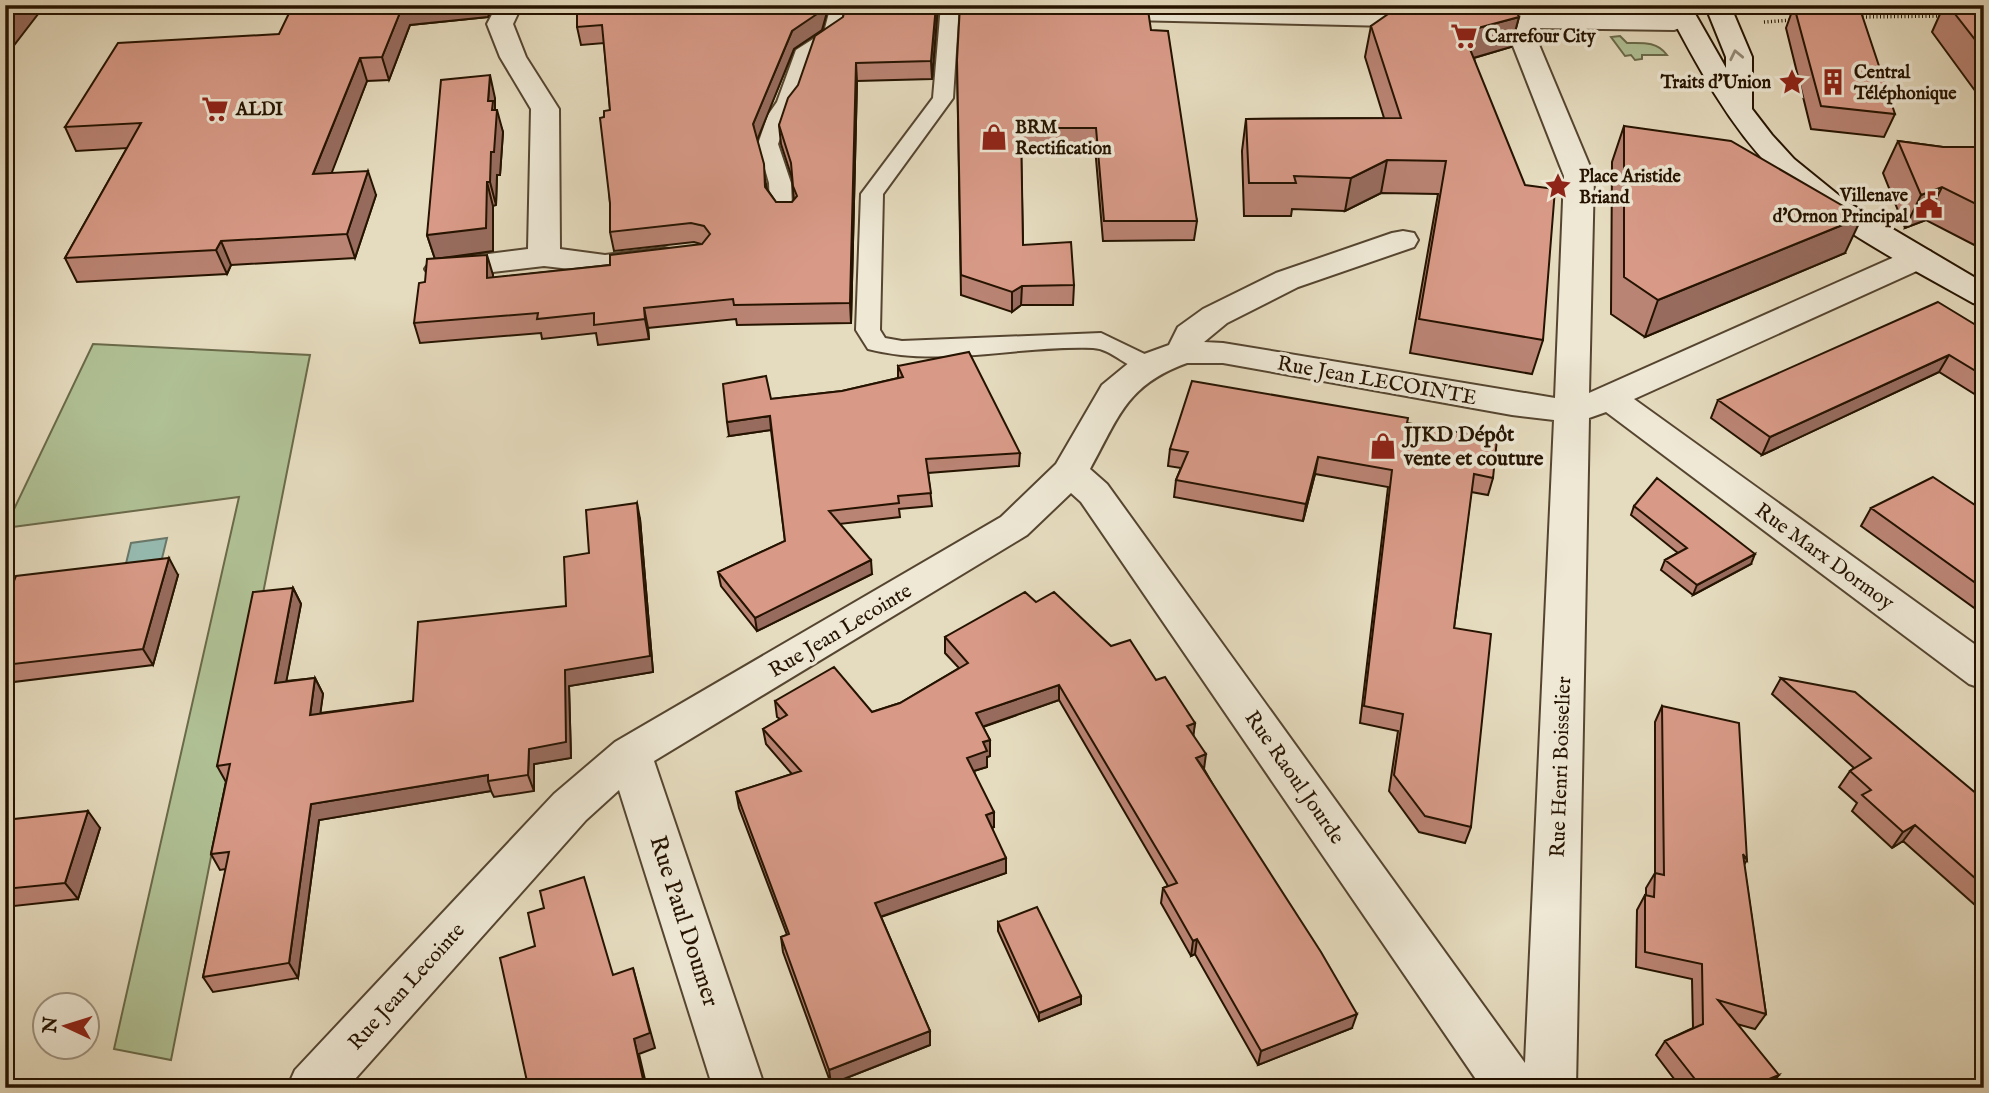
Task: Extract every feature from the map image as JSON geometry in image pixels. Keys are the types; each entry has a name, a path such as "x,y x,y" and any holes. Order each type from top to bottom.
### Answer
{"street":[{"path":"510,5 500,24 513,57 545,109 544,257"},
{"path":"1717,5 1739,57 1739,108"},
{"path":"1066,13 1468,20 1676,14 1762,141 1786,167 1868,229 1983,294"},
{"name":"Rue Henri Boisselier","path":"1516,20 1579,176 1550,1088"},
{"name":"Rue Jean Lecointe","path":"313,1088 570,807 630,754 1014,526 1070,472 1114,393 1166,359 1190,334 1215,316 1287,280 1403,240"},
{"path":"441,269 544,257 606,264 694,254"},
{"path":"1571,429 1610,398 1677,365 1919,258"},
{"name":"Rue Jean LECOINTE","path":"1166,359 1223,353 1512,404 1571,429"},
{"name":"Rue Marx Dormoy","path":"1610,398 1984,673"},
{"name":"Rue Raoul Jourde","path":"1070,472 1094,494 1437,977 1512,1088"},
{"name":"Rue Paul Doumer","path":"630,754 739,1088"}],"lane":[{"path":"786,214 781,206 780,183 768,144 778,115 787,103 806,50 833,35 840,5"},
{"path":"950,5 943,98 872,194 869,330 877,344 902,349 1101,340 1166,359"}],"path":[{"path":"1753,23 1796,20 1785,5"},
{"path":"1856,17 1947,16"}],"green space":[{"path":"1620,36 1627,43 1644,43 1659,47 1667,55 1642,55 1642,59 1635,60 1631,55 1625,56 1611,37"},
{"path":"93,344 310,355 171,1060 114,1049 239,497 5,528"}],"water":[{"path":"167,538 155,587 119,592 131,543"}],"building":[{"path":"5,5 18,5 5,21"},
{"path":"293,5 403,5 382,57 360,58 313,174 368,171 347,234 221,241 216,250 65,258 141,123 65,127 118,43 279,34"},
{"path":"577,5 822,5 820,12 792,31 753,124 764,164 765,187 776,202 792,202 797,196 793,186 791,163 779,125 788,98 798,85 815,36 843,17 846,5 936,5 931,61 856,63 850,303 734,305 733,299 644,308 645,319 594,325 594,313 537,319 538,313 414,323 419,283 425,282 427,259 487,255 487,278 610,265 610,255 702,244 710,234 704,226 691,223 610,232 610,203 600,118 604,117 604,111 610,110 602,25 577,27"},
{"path":"960,5 1017,5 1017,9 1148,10 1151,30 1168,31 1197,221 1104,221 1096,128 1021,128 1023,245 1071,242 1074,285 1022,286 1012,292 961,275 957,60"},
{"path":"1401,5 1514,5 1519,17 1463,32 1525,185 1555,189 1543,340 1419,319 1446,161 1387,160 1351,178 1294,176 1296,183 1249,183 1246,119 1401,118 1371,26"},
{"path":"1948,5 1984,5 1984,51"},
{"path":"1794,6 1861,12 1895,114 1821,106"},
{"path":"490,75 488,101 493,101 492,110 497,110 490,182 487,182 486,228 427,235 441,80"},
{"path":"1624,126 1731,141 1862,217 1658,300 1624,277"},
{"path":"1898,141 1943,147 1984,147 1984,208 1942,187 1921,195"},
{"path":"1938,302 1984,330 1984,376 1949,355 1770,437 1718,400"},
{"path":"969,352 1020,453 926,459 931,493 898,496 899,503 829,511 871,560 755,618 718,572 785,541 770,416 727,422 723,384 766,376 771,399 842,391 903,377 898,366"},
{"path":"1192,381 1408,418 1407,423 1497,439 1493,478 1474,474 1454,628 1491,634 1471,827 1425,816 1394,775 1403,714 1364,706 1392,470 1318,457 1306,504 1176,480 1188,452 1170,449"},
{"path":"1933,477 1984,511 1984,589 1871,508"},
{"path":"1657,478 1755,554 1697,585 1665,560 1687,548 1634,506"},
{"path":"637,503 650,656 565,670 566,742 529,749 528,775 488,781 488,775 311,804 289,963 203,977 229,852 211,854 230,764 217,766 253,592 293,588 275,683 315,678 310,715 413,701 418,622 566,606 564,557 589,553 586,510"},
{"path":"169,558 143,649 5,665 5,604 16,576"},
{"path":"1025,592 1036,602 1054,592 1111,646 1130,640 1156,680 1165,677 1195,723 1187,726 1206,754 1196,758 1321,952 1357,1014 1261,1051 1197,939 1193,941 1163,888 1177,883 1059,685 976,713 990,740 983,742 987,751 967,758 994,812 986,815 1006,858 875,903 930,1031 829,1070 781,937 789,934 736,792 801,771 763,729 787,715 775,701 834,667 872,712 900,703 968,663 945,637"},
{"path":"1781,678 1855,692 1984,800 1984,886 1915,825 1903,832 1862,795 1871,790 1850,771 1871,758"},
{"path":"1662,706 1739,723 1747,860 1743,854 1766,1014 1718,1000 1779,1075 1747,1088 1702,1088 1665,1041 1703,1024 1702,964 1645,952 1645,895 1654,897 1655,873 1664,875"},
{"path":"88,811 65,883 5,889 5,820"},
{"path":"584,877 613,975 633,968 650,1033 634,1039 645,1088 523,1088 528,1086 500,958 535,946 528,913 544,908 540,891"},
{"path":"1037,907 1081,996 1039,1013 998,922"}],"tram line":[{"path":"1641,5 1984,11"}],"place":[{"name":"Carrefour City","path":"1464,36"},
{"name":"Traits d'Union","path":"1792,82"},
{"name":"Central Téléphonique","path":"1833,82"},
{"name":"ALDI","path":"215,109"},
{"name":"BRM Rectification","path":"994,137"},
{"name":"Place Aristide Briand","path":"1558,186"},
{"name":"Villenave d'Ornon Principal","path":"1929,205"},
{"name":"JJKD Dépôt vente et couture","path":"1383,446"}]}
